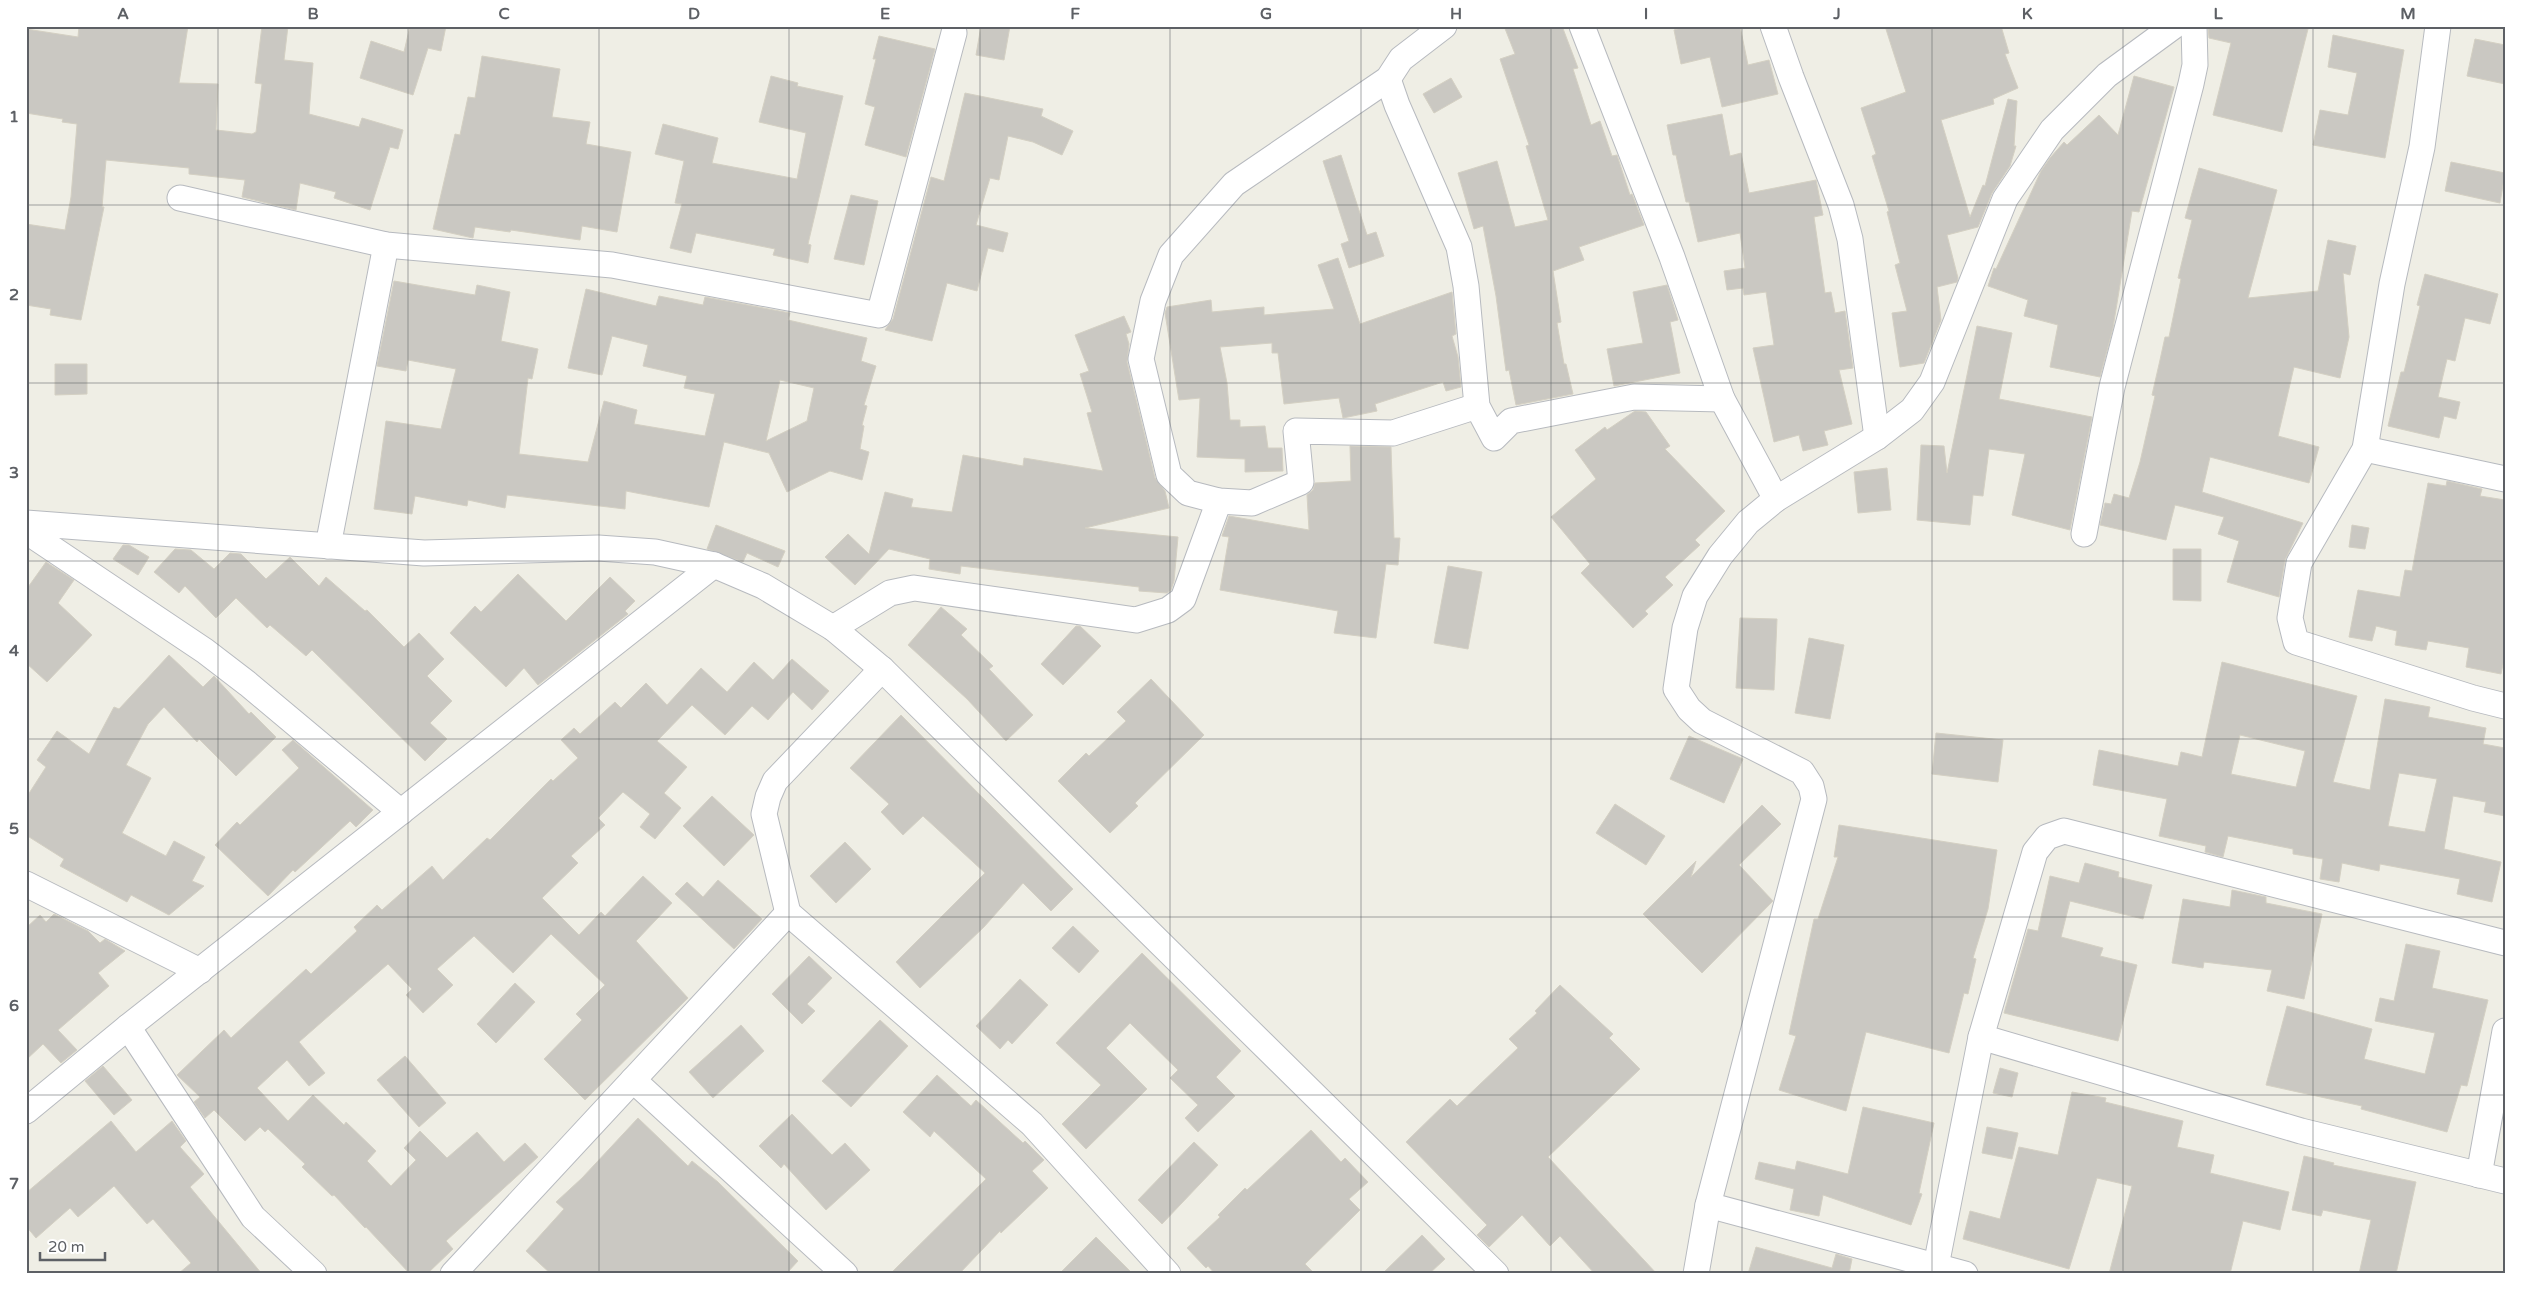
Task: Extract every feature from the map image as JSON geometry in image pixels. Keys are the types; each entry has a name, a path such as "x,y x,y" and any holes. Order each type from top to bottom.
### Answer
{"street":[{"path":"1444,26 1401,59 1388,79 1234,184 1171,255 1153,301 1140,359 1169,475 1188,493 1219,502 1252,503 1301,482 1296,431 1393,433 1477,406"},
{"path":"1582,26 1669,247 1722,399 1776,498"},
{"path":"1773,26 1790,77 1841,205 1850,239 1878,437"},
{"path":"1696,1274 1708,1205 1814,799 1811,786 1802,772 1702,721 1689,709 1676,689 1685,628 1695,596 1720,556 1742,529 1776,498 1878,437 1912,410 1932,382 2005,199 2052,130 2107,75 2174,26"},
{"path":"2084,534 2112,386 2191,84 2195,65 2194,26"},
{"path":"2438,26 2422,147 2392,284 2366,449 2299,563 2290,618 2296,642 2473,698 2505,706"},
{"path":"180,198 386,245 612,265 879,315 954,33"},
{"path":"1388,79 1397,105 1459,247 1466,286 1477,406 1494,438 1511,421 1634,397 1722,399"},
{"path":"328,546 386,245"},
{"path":"2366,449 2505,480"},
{"path":"832,628 890,593 914,588 1136,620 1168,610 1183,599 1219,502"},
{"path":"26,524 424,553 598,548 655,552 714,565 763,586 832,628 882,669 1487,1271"},
{"path":"26,531 205,651 248,684 401,812"},
{"path":"26,1111 128,1027 714,565"},
{"path":"882,669 775,781 768,797 764,814 788,913 1032,1124 1164,1273"},
{"path":"1936,1266 1981,1037 2035,852 2047,837 2064,832 2505,943"},
{"path":"26,884 200,971"},
{"path":"453,1274 788,913"},
{"path":"128,1027 253,1217 314,1274"},
{"path":"2479,1175 2505,1031"},
{"path":"1981,1037 2301,1130 2505,1181"},
{"path":"633,1080 845,1274"},
{"path":"1708,1205 1965,1274"}],"building":[{"path":"79,26 188,26 179,83 218,84 216,130 252,134 256,132 262,84 255,83 262,26 288,26 284,60 313,63 309,114 359,127 362,118 403,130 398,149 390,147 370,210 334,198 336,192 300,183 296,210 242,197 245,180 189,174 189,168 106,160 102,207 104,207 81,320 50,315 51,309 26,305 26,224 65,230 71,197 77,124 62,122 63,119 26,113 26,29 78,37"},
{"path":"410,26 446,26 441,51 428,48 413,95 360,78 371,41 404,52"},
{"path":"981,26 1010,26 1004,60 976,55"},
{"path":"1504,26 1562,26 1578,68 1573,69 1591,125 1600,121 1612,156 1617,155 1630,195 1632,194 1644,225 1579,247 1584,260 1553,271 1561,322 1557,323 1564,364 1566,364 1573,394 1516,405 1509,370 1506,371 1496,296 1483,226 1474,229 1458,173 1497,161 1515,227 1548,220 1526,146 1529,145 1500,59 1515,54"},
{"path":"1688,26 1740,26 1748,65 1769,60 1778,94 1722,107 1710,57 1681,64 1674,30"},
{"path":"1885,26 2001,26 2009,53 2005,54 2018,88 1993,99 1994,104 1941,120 1970,217 1983,185 1985,186 2008,99 2017,101 2014,146 2016,146 2010,166 1992,193 1978,227 1947,235 1958,278 1957,282 1937,287 1941,320 1924,363 1900,367 1892,313 1907,311 1895,265 1900,263 1887,212 1889,211 1872,156 1876,154 1861,108 1906,92"},
{"path":"2208,26 2294,26 2308,29 2282,132 2213,115 2231,43 2209,38"},
{"path":"2333,35 2404,50 2385,158 2313,145 2320,110 2348,115 2357,73 2328,67"},
{"path":"879,36 935,49 906,157 865,145 875,107 865,104 876,59 873,59"},
{"path":"2475,39 2505,45 2505,84 2467,76"},
{"path":"482,56 560,69 552,117 590,122 586,144 631,152 617,232 582,226 580,240 475,227 473,238 433,229 455,134 460,135 468,97 475,98"},
{"path":"771,76 798,83 797,86 843,96 808,244 811,245 808,263 773,255 775,249 696,233 691,253 670,248 682,204 675,203 684,161 655,154 663,124 718,138 712,163 797,179 806,133 759,122"},
{"path":"2134,76 2174,87 2139,212 2132,211 2113,328 2100,377 2050,367 2058,325 2024,316 2028,300 1988,286 1994,268 1996,269 2041,171 2050,158 2064,142 2067,145 2099,115 2118,135"},
{"path":"1451,78 1462,97 1434,113 1423,94"},
{"path":"965,93 1043,109 1041,116 1073,131 1062,155 1033,142 1008,136 999,180 990,178 976,225 1008,233 1003,252 988,248 977,291 947,283 932,341 885,330 893,319 931,177 944,181"},
{"path":"1722,114 1730,156 1741,153 1749,193 1816,180 1823,215 1814,217 1825,293 1831,292 1835,313 1845,311 1853,368 1839,370 1852,424 1824,431 1828,445 1803,451 1799,435 1774,442 1753,348 1774,345 1766,292 1744,295 1743,288 1727,290 1724,271 1745,268 1740,233 1698,242 1689,202 1686,202 1676,155 1673,155 1667,125"},
{"path":"1341,155 1367,235 1376,232 1384,256 1349,268 1341,244 1349,241 1323,161"},
{"path":"2451,162 2505,173 2500,203 2445,191"},
{"path":"2199,168 2277,190 2248,298 2318,291 2328,240 2356,246 2350,275 2343,273 2349,337 2340,378 2294,367 2278,436 2319,447 2309,483 2210,457 2202,492 2303,523 2285,560 2279,597 2227,582 2239,541 2218,534 2224,517 2175,505 2166,540 2100,525 2105,503 2111,504 2114,494 2129,498 2140,462 2155,396 2152,395 2165,337 2169,337 2181,279 2178,278 2192,220 2185,218"},
{"path":"851,195 878,201 864,265 834,259"},
{"path":"1338,258 1360,324 1452,292 1456,334 1452,336 1458,357 1461,387 1446,391 1443,382 1375,404 1377,411 1343,418 1339,398 1284,404 1278,353 1272,353 1272,343 1220,347 1227,383 1230,420 1240,420 1240,427 1265,426 1268,448 1282,448 1283,471 1245,472 1245,459 1197,457 1200,398 1179,400 1165,313 1167,307 1211,300 1212,312 1264,307 1264,315 1334,309 1318,265"},
{"path":"2425,274 2498,294 2490,324 2465,318 2455,361 2447,359 2438,397 2460,402 2456,419 2444,416 2439,438 2388,426 2401,372 2404,372 2420,306 2417,305"},
{"path":"394,281 475,295 477,285 510,292 501,341 538,349 532,379 528,378 519,454 588,462 604,401 637,410 634,424 705,436 715,394 684,388 687,376 643,366 648,345 612,336 602,375 568,368 586,289 656,306 659,296 703,305 705,297 790,313 788,320 867,338 861,361 876,366 864,405 867,406 862,425 864,426 860,449 869,452 862,480 830,471 787,492 769,453 724,442 709,507 626,491 625,509 507,495 505,508 468,500 467,506 415,496 412,514 374,509 386,421 441,429 456,369 408,360 406,371 377,366","holes":["780,380 814,388 807,421 766,441"]},
{"path":"1667,285 1678,320 1670,322 1680,373 1614,386 1607,349 1643,343 1633,292"},
{"path":"1124,316 1131,332 1126,334 1129,344 1127,362 1155,478 1165,491 1169,508 1085,528 1178,537 1174,581 1171,590 1167,593 1139,591 1139,587 961,566 960,574 929,569 930,559 889,549 855,585 825,557 848,534 869,554 885,492 913,499 911,507 952,512 963,455 1023,466 1024,458 1103,471 1087,413 1092,412 1080,374 1089,371 1075,335"},
{"path":"1977,326 2012,333 1999,399 2092,417 2070,530 2012,515 2025,454 1989,449 1983,496 1973,495 1970,525 1917,520 1921,445 1944,446 1947,473"},
{"path":"55,364 87,364 87,394 55,395"},
{"path":"1635,411 1646,412 1670,446 1665,449 1725,511 1695,540 1700,545 1665,577 1673,585 1645,611 1648,614 1633,628 1581,573 1590,564 1551,517 1596,479 1575,450 1605,427 1607,430"},
{"path":"1350,446 1391,447 1394,538 1400,538 1398,565 1386,564 1376,638 1334,633 1338,611 1220,590 1229,537 1222,536 1229,516 1309,530 1307,495 1313,490 1315,483 1351,481"},
{"path":"1887,468 1891,510 1858,513 1854,472"},
{"path":"2447,481 2482,489 2480,496 2505,500 2505,655 2501,674 2466,667 2469,648 2428,641 2426,650 2395,645 2397,631 2376,626 2372,641 2349,637 2358,590 2400,597 2405,570 2412,571 2428,483 2446,486"},
{"path":"716,525 785,551 778,567 747,553 743,562 707,549"},
{"path":"2352,525 2369,528 2365,549 2349,547"},
{"path":"123,545 129,545 149,557 138,575 113,559"},
{"path":"175,549 191,550 214,569 230,553 241,554 266,579 290,557 319,586 326,577 365,611 367,610 404,647 419,633 444,659 427,676 452,701 430,723 447,739 425,761 312,650 306,656 270,625 267,628 236,598 216,618 185,586 179,593 154,572"},
{"path":"2173,549 2201,549 2201,601 2173,600"},
{"path":"46,562 74,580 58,603 92,635 47,682 26,663 26,590"},
{"path":"1448,566 1482,572 1468,649 1434,643"},
{"path":"518,574 566,621 610,577 635,601 625,611 628,614 538,685 524,668 506,687 450,633 475,606 481,612"},
{"path":"941,607 967,629 961,635 993,666 989,669 1033,715 1006,741 967,699 908,645"},
{"path":"1740,618 1777,619 1774,690 1736,688"},
{"path":"1076,626 1080,626 1101,646 1063,685 1041,664"},
{"path":"1809,638 1844,645 1830,719 1795,713"},
{"path":"169,655 203,687 214,676 249,714 251,712 276,737 236,776 199,739 197,742 164,707 148,724 126,765 151,778 122,833 166,856 174,841 205,857 192,881 204,886 169,915 131,895 127,902 60,866 64,859 26,835 26,798 46,767 37,760 57,731 89,754 114,707 119,709"},
{"path":"792,659 829,691 812,710 793,692 768,720 752,706 725,735 692,705 657,741 687,767 664,793 681,808 655,839 640,827 650,814 623,792 598,818 605,825 571,856 578,863 542,898 579,935 601,912 605,916 643,876 672,903 636,941 688,998 585,1100 544,1059 582,1020 576,1014 605,985 551,934 513,973 474,936 437,969 453,985 423,1013 406,995 412,989 388,964 299,1042 325,1073 309,1086 287,1060 257,1088 288,1121 313,1095 344,1125 346,1122 376,1151 367,1161 391,1186 416,1160 404,1148 420,1131 447,1158 477,1132 504,1162 525,1143 538,1157 446,1241 453,1249 427,1274 410,1274 334,1195 332,1196 302,1167 305,1164 268,1129 265,1132 260,1127 245,1141 214,1110 205,1118 194,1102 200,1097 177,1075 224,1030 231,1038 306,969 311,974 357,931 354,927 377,905 382,910 432,866 443,880 487,838 490,840 551,779 553,781 578,758 561,740 574,728 580,734 615,702 621,708 646,683 667,705 701,668 727,692 754,662 773,680"},
{"path":"2222,662 2357,696 2333,782 2370,790 2385,699 2430,707 2428,717 2486,728 2483,744 2505,748 2505,816 2484,812 2486,802 2453,796 2444,849 2501,862 2492,902 2457,894 2460,879 2380,864 2379,871 2342,863 2339,882 2320,879 2323,859 2293,854 2293,849 2228,836 2223,857 2205,852 2206,846 2159,836 2167,799 2093,785 2099,750 2178,766 2181,752 2202,757","holes":["2240,735 2305,751 2296,787 2231,774","2399,773 2437,779 2425,832 2388,826"]},
{"path":"1151,679 1204,735 1135,803 1138,806 1110,833 1058,781 1086,753 1089,756 1126,721 1117,712"},
{"path":"901,715 1073,889 1051,911 1023,883 984,927 920,988 896,962 985,873 923,816 903,835 881,812 889,804 850,768"},
{"path":"1936,733 2003,740 1998,782 1932,774"},
{"path":"1689,736 1743,759 1724,803 1670,779"},
{"path":"293,740 373,810 356,827 350,821 295,872 293,870 268,896 215,845 237,822 240,825 299,768 282,750"},
{"path":"712,796 754,835 724,866 683,826"},
{"path":"1615,804 1665,836 1646,865 1596,833"},
{"path":"1762,805 1781,824 1739,865 1773,901 1702,973 1643,914 1696,861 1691,877"},
{"path":"1839,825 1997,850 1988,909 1973,958 1976,959 1968,994 1964,993 1949,1053 1866,1032 1846,1111 1779,1090 1796,1036 1789,1034 1814,919 1818,919 1838,857 1834,857"},
{"path":"845,842 871,869 836,903 810,876"},
{"path":"2085,863 2119,872 2118,877 2152,885 2143,919 2070,901 2061,937 2103,948 2100,956 2137,965 2118,1041 2004,1013 2028,929 2038,931 2050,876 2079,883"},
{"path":"718,880 762,919 734,949 675,894 687,882 703,897"},
{"path":"2232,890 2266,897 2266,903 2322,914 2304,999 2267,991 2272,970 2204,962 2203,968 2172,963 2183,899 2230,907"},
{"path":"54,914 88,931 100,943 105,939 125,951 98,973 109,986 58,1030 77,1050 61,1063 43,1044 26,1060 26,928 40,915 46,922"},
{"path":"1073,926 1099,951 1079,973 1052,948"},
{"path":"2406,944 2440,951 2432,988 2488,1000 2467,1086 2461,1085 2447,1132 2361,1109 2362,1106 2266,1085 2287,1006 2372,1029 2364,1059 2425,1074 2435,1033 2375,1021 2380,998 2394,1001"},
{"path":"1142,953 1241,1051 1216,1077 1235,1096 1198,1132 1185,1118 1198,1105 1170,1078 1178,1070 1130,1023 1106,1048 1147,1089 1086,1149 1062,1124 1101,1085 1056,1043"},
{"path":"809,956 832,978 807,1004 815,1011 802,1024 772,994"},
{"path":"1020,979 1048,1005 1012,1044 1008,1040 1000,1049 976,1026"},
{"path":"515,983 535,1002 496,1043 477,1024"},
{"path":"1560,985 1613,1034 1609,1038 1640,1069 1548,1157 1657,1274 1595,1274 1560,1236 1550,1246 1522,1215 1489,1247 1477,1235 1487,1225 1406,1142 1450,1099 1457,1106 1518,1048 1509,1039 1537,1013 1535,1011"},
{"path":"880,1020 908,1046 851,1107 822,1081"},
{"path":"741,1025 764,1051 713,1098 689,1072"},
{"path":"405,1056 446,1103 419,1127 377,1080"},
{"path":"103,1066 132,1100 114,1115 85,1081"},
{"path":"2000,1068 2018,1073 2012,1097 1993,1093"},
{"path":"937,1075 971,1106 976,1100 1023,1143 1025,1141 1044,1160 1032,1171 1048,1188 1001,1233 1000,1231 959,1274 890,1274 986,1179 934,1131 930,1137 903,1112"},
{"path":"2072,1092 2106,1098 2105,1102 2183,1121 2177,1147 2214,1155 2210,1173 2289,1192 2280,1230 2243,1221 2230,1274 2109,1274 2132,1186 2097,1178 2069,1269 1963,1239 1970,1211 2000,1219 2019,1147 2058,1155"},
{"path":"1863,1107 1934,1123 1919,1193 1922,1194 1911,1225 1823,1195 1819,1216 1790,1210 1794,1189 1755,1179 1759,1162 1795,1170 1797,1161 1848,1174"},
{"path":"792,1114 832,1155 845,1143 870,1170 826,1210 784,1164 781,1168 759,1146"},
{"path":"638,1118 688,1166 692,1161 718,1182 798,1261 786,1274 551,1274 526,1251 564,1209 556,1202 582,1178"},
{"path":"111,1121 136,1152 172,1121 186,1141 180,1147 204,1174 190,1187 262,1274 178,1274 191,1263 153,1219 147,1224 114,1186 78,1217 70,1208 36,1238 26,1226 26,1193"},
{"path":"1987,1127 2018,1133 2012,1159 1982,1153"},
{"path":"1311,1130 1341,1162 1345,1158 1368,1182 1349,1199 1360,1210 1305,1264 1315,1274 1215,1274 1208,1266 1206,1268 1187,1248 1220,1217 1218,1215 1245,1188 1247,1190"},
{"path":"1194,1142 1218,1165 1162,1224 1138,1200"},
{"path":"2304,1156 2334,1163 2333,1165 2416,1182 2396,1274 2359,1274 2371,1220 2323,1210 2321,1216 2292,1210"},
{"path":"1422,1235 1445,1259 1429,1274 1382,1274"},
{"path":"1096,1237 1133,1274 1059,1274"},
{"path":"1756,1247 1832,1268 1836,1254 1852,1259 1849,1274 1833,1272 1833,1274 1748,1274"}]}
